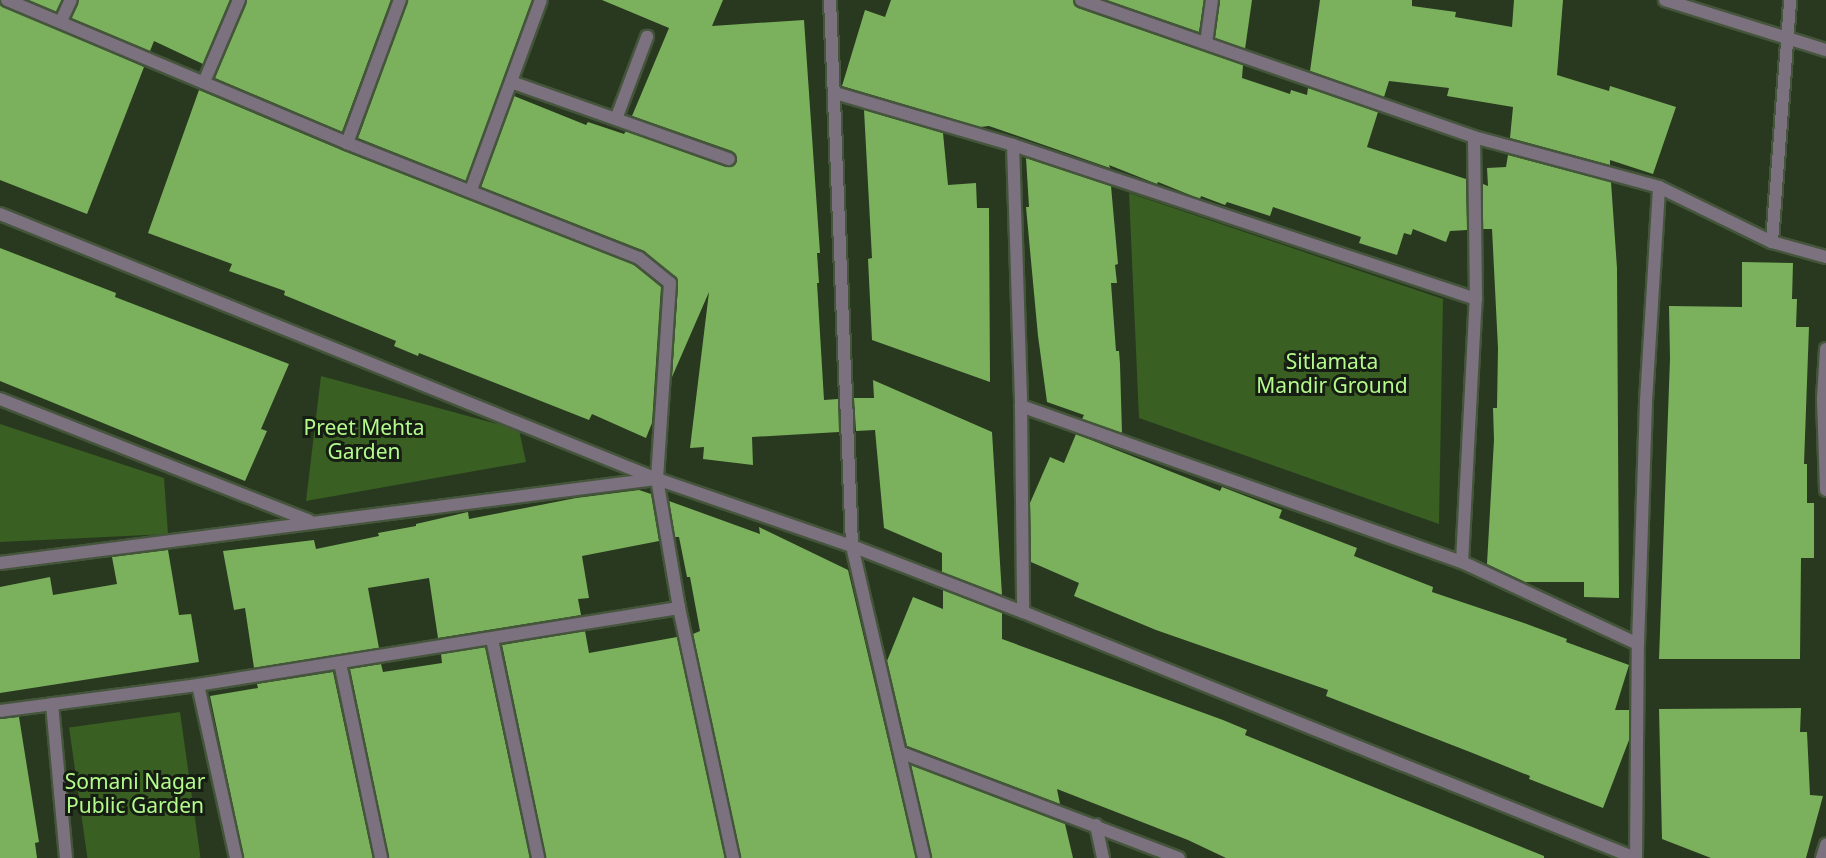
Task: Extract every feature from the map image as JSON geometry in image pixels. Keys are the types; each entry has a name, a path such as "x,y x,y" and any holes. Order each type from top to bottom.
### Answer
{"street":[{"path":"7,0 62,21 347,143 639,258 670,283 657,479 679,609 733,858"},
{"path":"62,21 71,0"},
{"path":"204,82 239,0"},
{"path":"347,143 400,0"},
{"path":"471,190 542,0"},
{"path":"830,0 852,546 902,753 924,858"},
{"path":"1081,0 1474,137 1659,187 1772,242 1826,257"},
{"path":"1206,43 1212,0"},
{"path":"1665,0 1826,50"},
{"path":"1772,242 1790,0"},
{"path":"616,119 647,37"},
{"path":"511,82 729,159"},
{"path":"835,93 1013,145 1476,299"},
{"path":"1462,562 1476,299 1474,137"},
{"path":"1013,145 1021,406 1023,612"},
{"path":"0,214 657,479 852,546 1023,612 1636,858 1638,645 1646,401 1659,187"},
{"path":"1826,348 1823,399 1826,490"},
{"path":"0,399 311,522"},
{"path":"1021,406 1462,562 1638,645"},
{"path":"0,563 657,479"},
{"path":"0,711 198,685 679,609"},
{"path":"492,639 538,858"},
{"path":"340,663 381,858"},
{"path":"198,685 236,858"},
{"path":"52,704 66,858"},
{"path":"902,753 1179,858"},
{"path":"1096,825 1102,858"},
{"path":"1822,858 1826,844"}],"green space":[{"name":"Sitlamata Mandir Ground","path":"1129,193 1443,299 1439,524 1139,418"},
{"name":"Preet Mehta Garden","path":"321,376 519,430 526,462 306,501"},
{"path":"0,424 164,478 168,534 0,542"},
{"name":"Somani Nagar Public Garden","path":"180,712 200,858 87,858 69,728"}],"building":[{"path":"28,0 62,0 56,12"},
{"path":"79,0 230,0 203,64 154,41 150,51 71,18"},
{"path":"247,0 391,0 342,132 215,78"},
{"path":"408,0 532,0 466,181 358,138"},
{"path":"602,0 723,0 712,26 804,20 820,253 817,253 819,283 817,283 824,400 838,399 839,432 752,437 753,465 703,459 704,447 690,448 709,292 672,377 678,284 675,277 642,250 481,187 514,96 586,125 588,122 624,134 626,131 726,167 737,162 737,157 732,151 632,116 669,28"},
{"path":"891,0 1073,0 1078,8 1243,65 1242,78 1290,94 1291,90 1307,95 1308,88 1378,112 1367,147 1466,179 1467,230 1450,231 1446,242 1413,229 1411,235 1404,233 1397,255 1359,243 1361,237 1273,207 1270,216 1227,202 1225,205 1201,196 1200,199 1109,165 1110,168 989,126 980,127 842,86 865,10 885,17"},
{"path":"1106,0 1204,0 1199,32"},
{"path":"1220,0 1252,0 1245,49 1215,38"},
{"path":"1320,0 1412,0 1412,6 1456,12 1455,17 1512,27 1514,0 1563,0 1557,75 1609,91 1610,86 1676,107 1653,174 1610,160 1610,165 1510,138 1513,107 1447,96 1449,88 1389,81 1384,97 1310,71"},
{"path":"0,4 144,67 87,214 0,180"},
{"path":"199,90 344,151 635,265 661,287 652,423 646,438 592,414 589,420 419,353 418,356 394,346 396,341 284,295 285,291 229,271 232,264 148,233"},
{"path":"864,110 943,133 948,185 976,183 977,208 989,208 990,382 872,340 868,259 872,258"},
{"path":"1508,155 1611,182 1617,268 1619,598 1584,597 1584,582 1525,582 1487,564 1494,440 1493,408 1497,408 1498,348 1492,229 1483,229 1483,184 1488,186 1487,168 1506,167"},
{"path":"1026,158 1111,186 1118,264 1115,265 1117,283 1111,283 1116,351 1119,351 1120,364 1122,433 1082,419 1084,415 1047,402 1038,336 1026,207 1029,207"},
{"path":"0,248 116,293 115,297 289,364 261,429 267,431 245,481 0,381"},
{"path":"1742,262 1793,263 1792,299 1797,299 1796,327 1809,327 1804,464 1807,464 1807,503 1814,503 1814,558 1801,558 1800,659 1659,659 1670,359 1669,306 1742,307"},
{"path":"873,380 992,432 1002,595 942,572 942,553 884,528 875,430 856,431 854,398 874,398"},
{"path":"1076,434 1220,491 1222,487 1282,510 1279,518 1357,548 1354,556 1433,587 1432,592 1524,623 1567,639 1566,642 1629,665 1615,710 1629,710 1629,740 1603,808 1529,779 1530,776 1326,696 1328,690 1156,630 1074,596 1079,583 1031,562 1030,503 1050,457 1064,463"},
{"path":"639,490 651,494 659,541 582,556 589,598 578,599 581,615 438,638 429,578 368,588 379,648 254,668 245,608 234,610 223,551 314,540 316,549 379,536 378,533 416,526 416,524 468,512 469,519 576,498"},
{"path":"669,501 760,534 759,527 848,570 916,858 741,858 693,634 700,631 690,577 687,577 679,537 675,537"},
{"path":"168,550 179,615 191,614 199,662 0,693 0,587 50,577 53,595 117,584 112,557"},
{"path":"943,590 1002,613 1002,639 1223,720 1247,730 1245,735 1544,856 1544,858 1226,858 1188,840 1057,789 1060,804 907,746 887,661 913,597 943,609"},
{"path":"585,631 589,653 677,637 725,858 546,858 502,645"},
{"path":"485,647 530,858 389,858 350,669 381,664 383,672 442,663 441,654"},
{"path":"333,672 373,858 244,858 210,696 258,688 257,684"},
{"path":"1801,708 1800,732 1807,732 1810,795 1823,796 1806,858 1711,858 1662,839 1659,709"},
{"path":"19,717 39,842 35,843 37,858 0,858 0,719"},
{"path":"911,765 1065,824 1073,858 932,858"}]}
